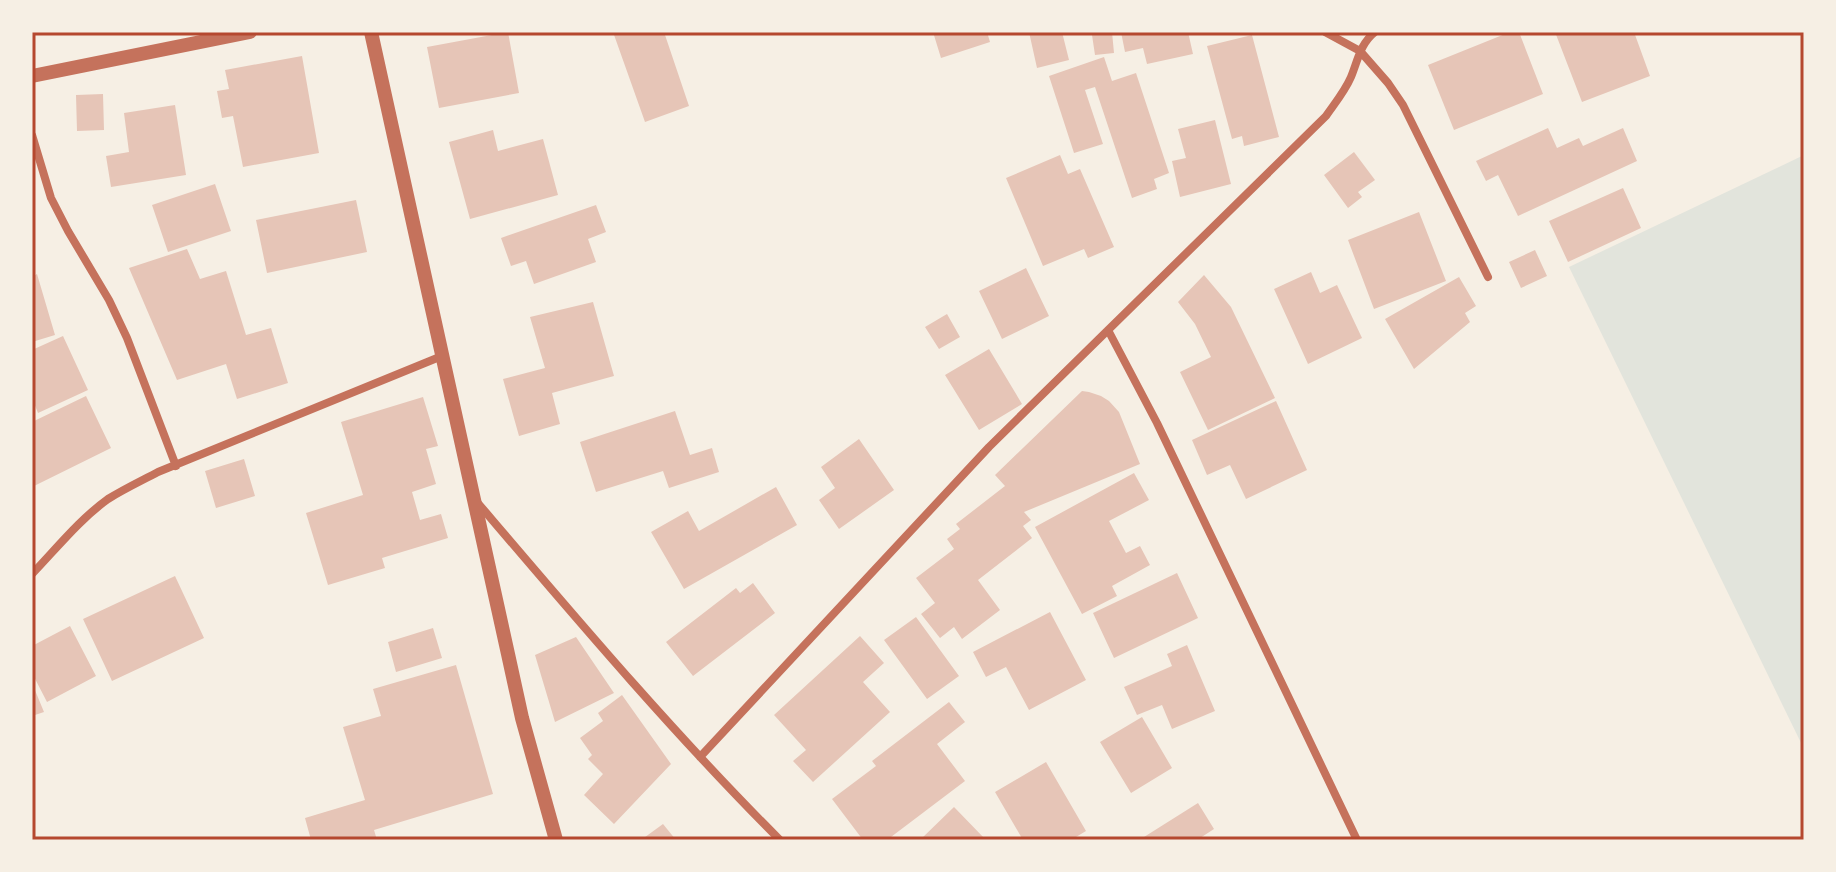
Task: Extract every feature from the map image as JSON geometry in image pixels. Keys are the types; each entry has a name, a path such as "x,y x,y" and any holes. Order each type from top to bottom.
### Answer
{"street":[{"path":"32,76 250,32"},
{"path":"371,32 522,718 556,840"},
{"path":"1325,32 1360,51 1403,105 1488,277"},
{"path":"700,757 989,447 1326,116 1351,78 1365,42 1375,32"},
{"path":"32,135 51,198 127,338 176,466"},
{"path":"1108,330 1157,423 1357,840"},
{"path":"32,574 106,501 130,486 442,356"},
{"path":"474,498 700,757 780,840"}],"shaded area":[{"path":"1804,155 1804,749 1569,267"}],"building":[{"path":"508,32 519,93 439,108 427,47"},
{"path":"613,32 664,32 689,106 645,122"},
{"path":"933,32 987,32 990,42 941,58"},
{"path":"1029,32 1062,32 1069,60 1037,68"},
{"path":"1112,32 1114,53 1095,55 1092,35"},
{"path":"1121,32 1188,32 1193,54 1147,64 1143,48 1125,52"},
{"path":"1510,32 1519,32 1543,94 1454,130 1428,65"},
{"path":"1555,32 1634,32 1650,76 1582,102"},
{"path":"1252,35 1279,137 1244,146 1242,136 1232,139 1207,46"},
{"path":"302,56 319,153 243,167 233,116 222,118 217,91 229,89 225,70"},
{"path":"1104,57 1112,81 1136,73 1169,173 1154,179 1157,189 1132,198 1095,87 1085,90 1103,144 1074,153 1049,76"},
{"path":"103,94 104,130 77,131 76,95"},
{"path":"175,105 186,175 111,187 106,156 129,152 124,113"},
{"path":"1215,120 1231,184 1180,197 1172,161 1186,158 1178,129"},
{"path":"1548,128 1557,148 1579,138 1583,146 1623,128 1637,161 1518,216 1498,175 1486,181 1476,161"},
{"path":"493,130 498,151 543,139 558,195 470,219 449,142"},
{"path":"1354,152 1375,180 1358,192 1362,197 1348,208 1324,175"},
{"path":"1060,155 1068,174 1080,169 1114,247 1088,258 1084,249 1043,266 1006,178"},
{"path":"215,184 231,231 168,252 152,205"},
{"path":"1623,188 1641,228 1568,262 1549,221"},
{"path":"356,200 367,252 267,273 256,220"},
{"path":"596,205 606,232 588,239 596,262 534,284 526,261 511,266 501,238"},
{"path":"1419,212 1446,281 1374,309 1348,240"},
{"path":"187,249 200,279 226,271 246,335 271,328 288,383 237,399 226,364 177,380 129,268"},
{"path":"1535,250 1547,276 1521,288 1509,262"},
{"path":"1026,268 1049,316 1002,339 979,291"},
{"path":"1311,272 1320,293 1337,285 1362,338 1308,364 1274,289"},
{"path":"37,274 55,335 32,342 32,277"},
{"path":"1204,275 1231,307 1275,398 1208,430 1180,372 1211,357 1195,324 1178,302"},
{"path":"1459,277 1476,306 1465,313 1470,322 1414,369 1385,319"},
{"path":"593,302 614,376 552,393 560,424 519,436 503,379 545,368 530,317"},
{"path":"947,314 960,337 939,349 925,327"},
{"path":"63,336 88,390 38,413 32,398 32,350"},
{"path":"989,349 1022,404 979,430 945,375"},
{"path":"1082,391 1101,396 1119,412 1140,464 1024,512 1031,520 1023,526 1032,538 978,580 1000,610 962,639 954,627 940,638 921,614 935,603 916,578 954,549 947,539 960,529 956,524 1005,486 995,475"},
{"path":"86,396 111,448 32,487 32,422"},
{"path":"423,397 438,446 426,449 436,484 412,492 420,520 441,514 448,538 382,558 385,568 328,585 306,513 363,495 341,422"},
{"path":"1276,401 1307,470 1246,499 1230,465 1207,475 1192,440"},
{"path":"675,411 690,455 712,448 719,472 669,488 663,471 596,492 580,442"},
{"path":"859,439 894,490 839,529 819,500 835,488 821,467"},
{"path":"244,459 255,496 216,508 205,471"},
{"path":"1134,473 1149,500 1109,521 1126,553 1140,546 1150,565 1112,586 1117,596 1082,614 1035,527"},
{"path":"776,487 797,525 684,589 651,532 688,511 699,531"},
{"path":"1177,573 1198,618 1114,658 1093,613"},
{"path":"175,576 204,638 112,681 83,619"},
{"path":"753,583 775,613 693,676 666,642 736,588 740,593"},
{"path":"1050,612 1086,680 1029,710 1006,667 986,677 973,652"},
{"path":"916,617 959,676 927,699 884,640"},
{"path":"70,626 96,676 47,702 32,673 32,646"},
{"path":"433,628 442,658 396,672 388,642"},
{"path":"860,636 884,663 863,682 890,712 813,782 793,761 806,750 774,715"},
{"path":"576,637 614,693 555,722 535,655"},
{"path":"1187,645 1215,711 1172,729 1162,705 1137,715 1124,687 1172,666 1167,654"},
{"path":"456,665 493,794 374,830 377,840 311,840 305,818 365,800 343,727 381,716 373,689"},
{"path":"32,683 44,712 32,716"},
{"path":"622,695 671,764 614,824 584,795 603,774 588,759 592,755 580,738 603,721 598,713"},
{"path":"949,702 965,722 937,744 965,781 887,840 863,840 832,799 876,766 872,761"},
{"path":"1142,717 1172,768 1131,793 1100,742"},
{"path":"1046,762 1086,831 1071,840 1023,840 995,792"},
{"path":"1198,803 1214,829 1197,840 1146,840 1144,837"},
{"path":"954,807 986,840 920,840"},
{"path":"663,824 676,840 641,840"}]}
